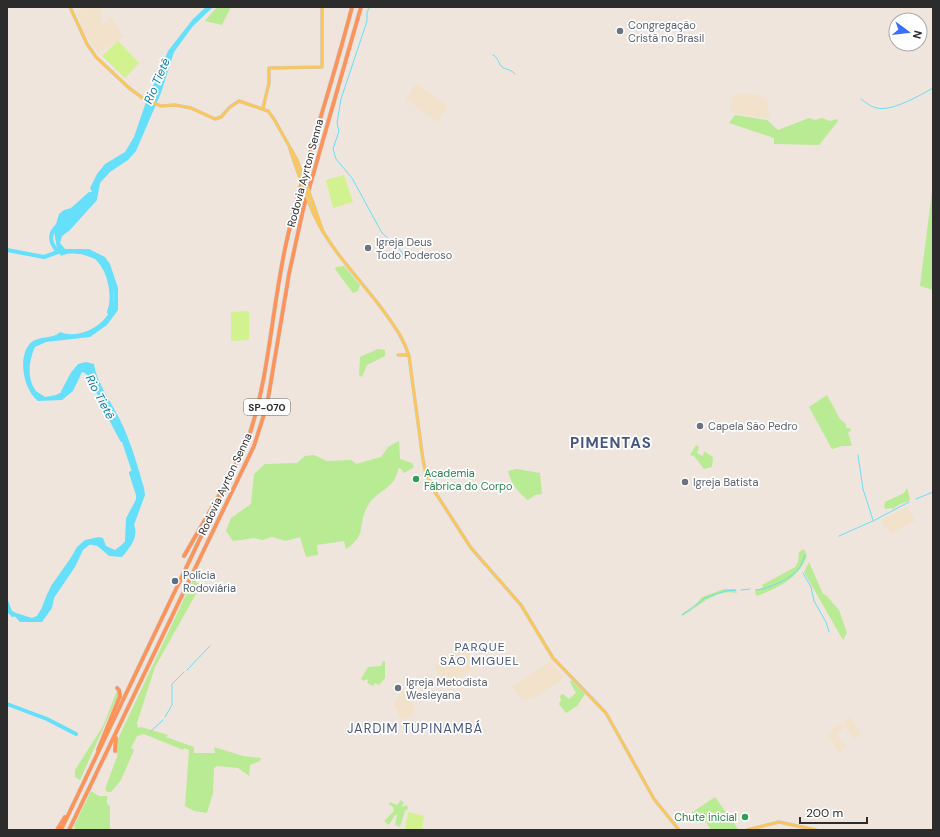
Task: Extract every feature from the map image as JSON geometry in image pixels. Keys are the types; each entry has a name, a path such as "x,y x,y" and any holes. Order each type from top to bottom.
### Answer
{"highway":[{"name":"Rodovia Ayrton Senna","path":"61,830 227,485 249,436 257,410 288,232 352,7"},
{"name":"Rodovia Ayrton Senna","path":"69,830 244,466 262,423 269,398 284,304 303,210 361,7"},
{"path":"184,556 217,497 227,485"},
{"path":"97,755 101,738 120,696 117,688"},
{"path":"108,750 111,748 115,751 116,738 135,694"},
{"path":"57,830 70,810"}],"main road":[{"path":"70,7 84,39 96,57 129,88 144,99 156,104 185,106 215,119 221,118 230,107 239,101 263,108 271,114 297,160 311,204"},
{"path":"263,108 269,83 269,68 322,67 322,7"},
{"path":"289,147 323,232 396,328 405,344 409,356 423,460 426,473 435,492 471,548 521,605 553,658 606,713 654,799 679,830"},
{"path":"398,355 404,354 409,356"},
{"path":"747,830 779,822 816,830"}],"shaded area":[{"path":"89,7 101,7 101,22 104,25 109,18 112,18 124,37 98,53 84,33 76,11"},
{"path":"417,83 447,106 438,122 406,99"},
{"path":"737,94 757,94 767,100 769,119 730,112 733,96"},
{"path":"908,507 915,521 891,534 888,528 885,529 881,519"},
{"path":"464,645 476,666 451,684 445,683 434,665"},
{"path":"551,661 564,678 536,697 525,700 519,697 512,687"},
{"path":"403,689 416,708 413,710 414,714 406,719 402,719 393,705"},
{"path":"850,717 861,734 854,739 843,723"},
{"path":"840,723 844,728 836,735 838,738 836,739 837,741 841,738 847,746 839,752 832,744 836,742 835,740 831,742 826,735 833,731 832,728"}],"green space":[{"path":"217,7 231,7 222,25 205,21"},
{"path":"118,41 139,63 125,78 102,56"},
{"path":"735,115 767,120 778,130 809,118 815,120 822,118 830,121 837,119 838,121 819,145 774,144 774,138 729,123"},
{"path":"344,175 353,202 333,208 326,180"},
{"path":"933,183 933,290 920,286"},
{"path":"344,266 360,285 358,291 353,293 335,269 336,267"},
{"path":"249,311 249,340 231,341 231,312"},
{"path":"378,349 385,350 385,356 367,365 362,377 359,375 360,357"},
{"path":"827,395 840,419 846,424 846,428 850,428 851,431 848,432 852,446 842,446 832,449 809,407"},
{"path":"399,441 400,459 412,463 414,467 404,473 400,468 398,469 394,481 373,499 365,511 360,533 353,544 346,549 344,541 317,545 318,555 306,557 300,537 286,541 272,537 262,540 254,538 233,541 226,531 231,518 251,504 254,474 265,464 297,463 305,456 314,455 327,461 351,460 356,464 381,457 388,447"},
{"path":"696,445 699,447 697,453 703,456 704,451 713,457 712,467 704,469 694,456 690,455"},
{"path":"517,469 540,473 542,494 535,495 528,500 521,494 515,487 508,471"},
{"path":"907,488 910,499 909,501 900,504 893,509 886,509 884,507 885,502 904,493"},
{"path":"804,549 807,556 799,571 786,582 772,590 756,596 755,590 763,588 762,585 795,567 798,562 799,552"},
{"path":"809,562 823,594 826,595 839,610 847,633 843,640 804,572"},
{"path":"193,580 201,585 155,667 137,723 138,728 141,727 168,735 166,737 194,747 194,753 215,753 214,747 243,756 261,758 260,761 250,765 249,776 238,768 217,766 214,768 213,793 207,813 194,811 185,806 189,750 184,748 183,750 144,734 137,736 131,748 134,750 121,780 111,792 107,792 105,789 117,757 117,741"},
{"path":"724,589 735,589 737,593 729,592 714,596 682,616 684,612 693,608 702,597"},
{"path":"383,661 385,661 385,678 379,685 375,683 373,686 367,683 367,679 363,681 361,679 368,667 381,666"},
{"path":"571,680 585,694 577,706 566,713 559,704 561,700 560,696 563,694 569,699 576,693 570,682"},
{"path":"117,691 119,693 80,780 75,777 75,770 103,726"},
{"path":"91,791 99,796 107,796 107,804 110,806 110,830 75,830 74,826"},
{"path":"715,797 738,829 711,830 704,819 697,823 691,813"},
{"path":"401,800 404,803 401,807 407,805 408,809 405,811 400,827 395,825 397,815 395,815 389,825 384,821 394,811 393,807 389,804 390,802 397,805"},
{"path":"408,812 424,816 422,830 405,830"}],"water":[{"name":"Rio Tietê","path":"206,7 213,7 193,26 174,52 161,93 136,151 128,160 110,172 100,183 97,200 70,230 62,236 60,243 65,249 89,249 105,257 110,264 118,288 118,310 107,325 90,337 46,342 35,347 30,364 31,382 37,392 45,397 62,392 73,376 74,369 78,364 86,362 94,364 99,380 120,419 135,457 144,488 145,495 134,525 135,538 131,546 122,557 109,556 100,545 93,542 83,550 75,567 54,598 52,608 42,622 20,622 7,608 7,598 12,611 16,613 32,618 42,614 45,610 46,597 51,586 77,547 85,540 99,537 103,538 106,546 115,550 121,546 129,534 129,514 138,502 137,487 119,433 100,396 96,380 91,375 82,372 73,391 62,400 38,401 28,389 25,380 23,362 24,354 33,341 40,338 54,336 60,332 76,334 92,329 105,318 110,311 114,300 109,276 104,266 97,258 81,254 61,256 57,249 54,231 59,214 64,210 71,208 89,192 92,192 90,188 97,174 105,164 125,152 134,137 146,102 168,51 193,19"}],"waterway":[{"path":"370,7 367,12 367,21 341,99 337,123 339,131 333,149 336,159 352,178 382,233 398,247 404,256"},
{"path":"493,55 502,67 512,71 515,74"},
{"path":"861,99 875,107 883,109 890,108 906,102 933,88"},
{"name":"Rio Tietê","path":"58,225 51,235 51,238 57,251 62,252"},
{"path":"7,250 44,257 58,252"},
{"name":"Rio Tietê","path":"81,252 98,259 106,270 112,299 109,312"},
{"name":"Rio Tietê","path":"63,392 73,373 77,369"},
{"name":"Rio Tietê","path":"87,372 95,384 105,408 122,440"},
{"path":"858,455 863,489 873,520"},
{"name":"Rio Tietê","path":"127,541 128,519 138,500 138,495 131,473"},
{"path":"916,499 933,492"},
{"path":"839,536 873,521 909,502"},
{"name":"Rio Tietê","path":"87,542 98,544 110,554"},
{"path":"756,590 774,585 792,575 800,567 805,555"},
{"path":"803,573 811,587 814,601 826,622 829,632"},
{"path":"741,590 750,589"},
{"path":"682,615 705,598 725,591 736,590"},
{"name":"Rio Tietê","path":"38,618 49,595"},
{"name":"Rio Tietê","path":"7,609 13,615"},
{"path":"187,670 210,646"},
{"path":"165,717 172,705 172,684 184,672"},
{"path":"7,704 47,719 76,734"},
{"path":"150,732 163,720"}],"place":[{"name":"Congregação Cristã no Brasil","path":"620,31"},
{"name":"Igreja Deus Todo Poderoso","path":"368,248"},
{"name":"Capela São Pedro","path":"700,426"},
{"name":"Academia Fábrica do Corpo","path":"416,479"},
{"name":"Igreja Batista","path":"685,482"},
{"name":"Polícia Rodoviária","path":"175,581"},
{"name":"Igreja Metodista Wesleyana","path":"398,688"},
{"name":"Chute inicial","path":"745,817"}],"district":[{"name":"PIMENTAS","path":"611,443"},
{"name":"PARQUE SÃO MIGUEL","path":"480,654"},
{"name":"JARDIM TUPINAMBÁ","path":"415,728"}]}
